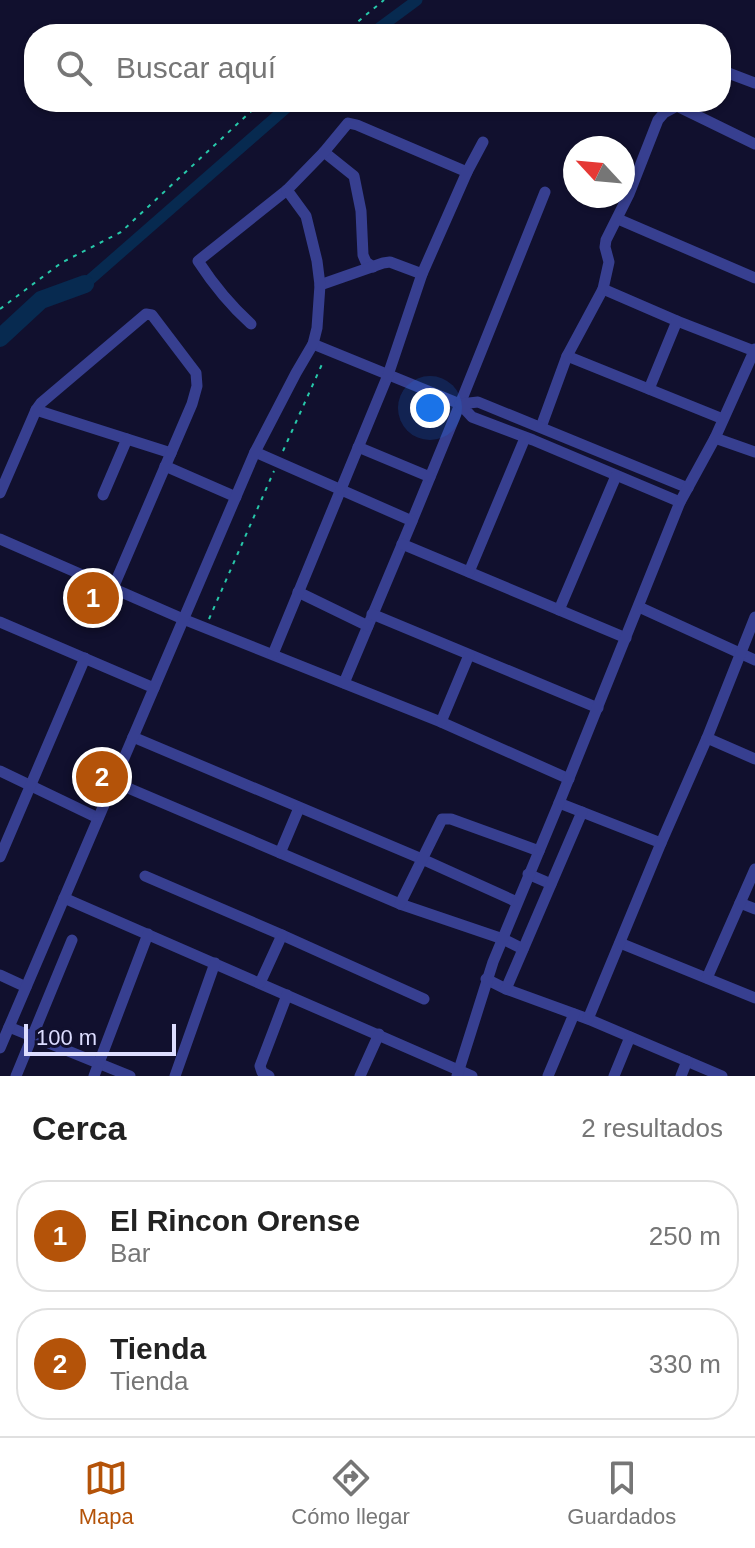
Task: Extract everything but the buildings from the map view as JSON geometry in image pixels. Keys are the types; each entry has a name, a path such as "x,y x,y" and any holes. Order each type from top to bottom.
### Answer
{"street":[{"path":"731,74 755,83"},
{"path":"541,427 567,356 603,289 609,262 606,240 618,219 658,120 666,112"},
{"path":"689,112 755,144"},
{"path":"251,324 239,314 198,261 287,190 348,123 467,172"},
{"path":"273,654 388,375 422,274 483,142"},
{"path":"324,152 354,176 361,211 363,255 373,267"},
{"path":"0,1048 255,452 313,344 320,285 317,261 306,216 287,190"},
{"path":"344,683 545,192"},
{"path":"618,219 755,278"},
{"path":"320,285 390,262 422,274"},
{"path":"458,1073 486,979 680,502 715,438 755,350 603,289"},
{"path":"0,493 36,410 62,385 149,314 152,315 196,373 197,386 113,588"},
{"path":"649,389 677,321"},
{"path":"313,344 460,404 472,417 680,502"},
{"path":"567,356 723,419"},
{"path":"460,404 478,402 688,488"},
{"path":"36,410 171,453"},
{"path":"469,572 525,438"},
{"path":"715,438 755,452"},
{"path":"103,495 127,439"},
{"path":"358,447 430,477"},
{"path":"255,452 412,521"},
{"path":"165,466 236,497"},
{"path":"559,610 616,476"},
{"path":"0,539 183,619 441,722 569,779"},
{"path":"402,544 626,638"},
{"path":"298,592 469,655 598,708"},
{"path":"639,607 755,660"},
{"path":"588,1019 755,617"},
{"path":"1,626 154,688"},
{"path":"441,722 469,655"},
{"path":"0,857 85,658"},
{"path":"133,737 517,902"},
{"path":"707,738 755,759"},
{"path":"0,771 98,818"},
{"path":"114,782 400,904 503,939 523,949"},
{"path":"559,803 661,843"},
{"path":"280,853 299,808"},
{"path":"506,989 582,812"},
{"path":"400,904 440,821 445,818 539,851"},
{"path":"707,978 755,869"},
{"path":"528,874 551,884"},
{"path":"145,876 424,999"},
{"path":"64,898 379,1034 458,1073 472,1076"},
{"path":"740,903 755,909"},
{"path":"94,1076 148,934"},
{"path":"260,983 282,935"},
{"path":"16,1076 72,940"},
{"path":"620,943 755,998"},
{"path":"175,1076 215,963"},
{"path":"0,975 26,987"},
{"path":"486,979 722,1076"},
{"path":"269,1076 262,1072 260,1066 287,995"},
{"path":"548,1076 574,1014"},
{"path":"9,1027 130,1076"},
{"path":"360,1076 379,1034"},
{"path":"614,1076 630,1037"},
{"path":"681,1076 687,1061"}],"path":[{"path":"355,24 384,0"},
{"path":"0,309 61,263 121,232 250,112"},
{"path":"205,627 328,350"}],"waterway":[{"path":"385,24 417,0"},
{"path":"85,284 282,112"},
{"path":"0,338 41,300 85,284"}],"place":[{"name":"El Rincon Orense","path":"93,598"},
{"name":"Tienda","path":"102,777"}]}
